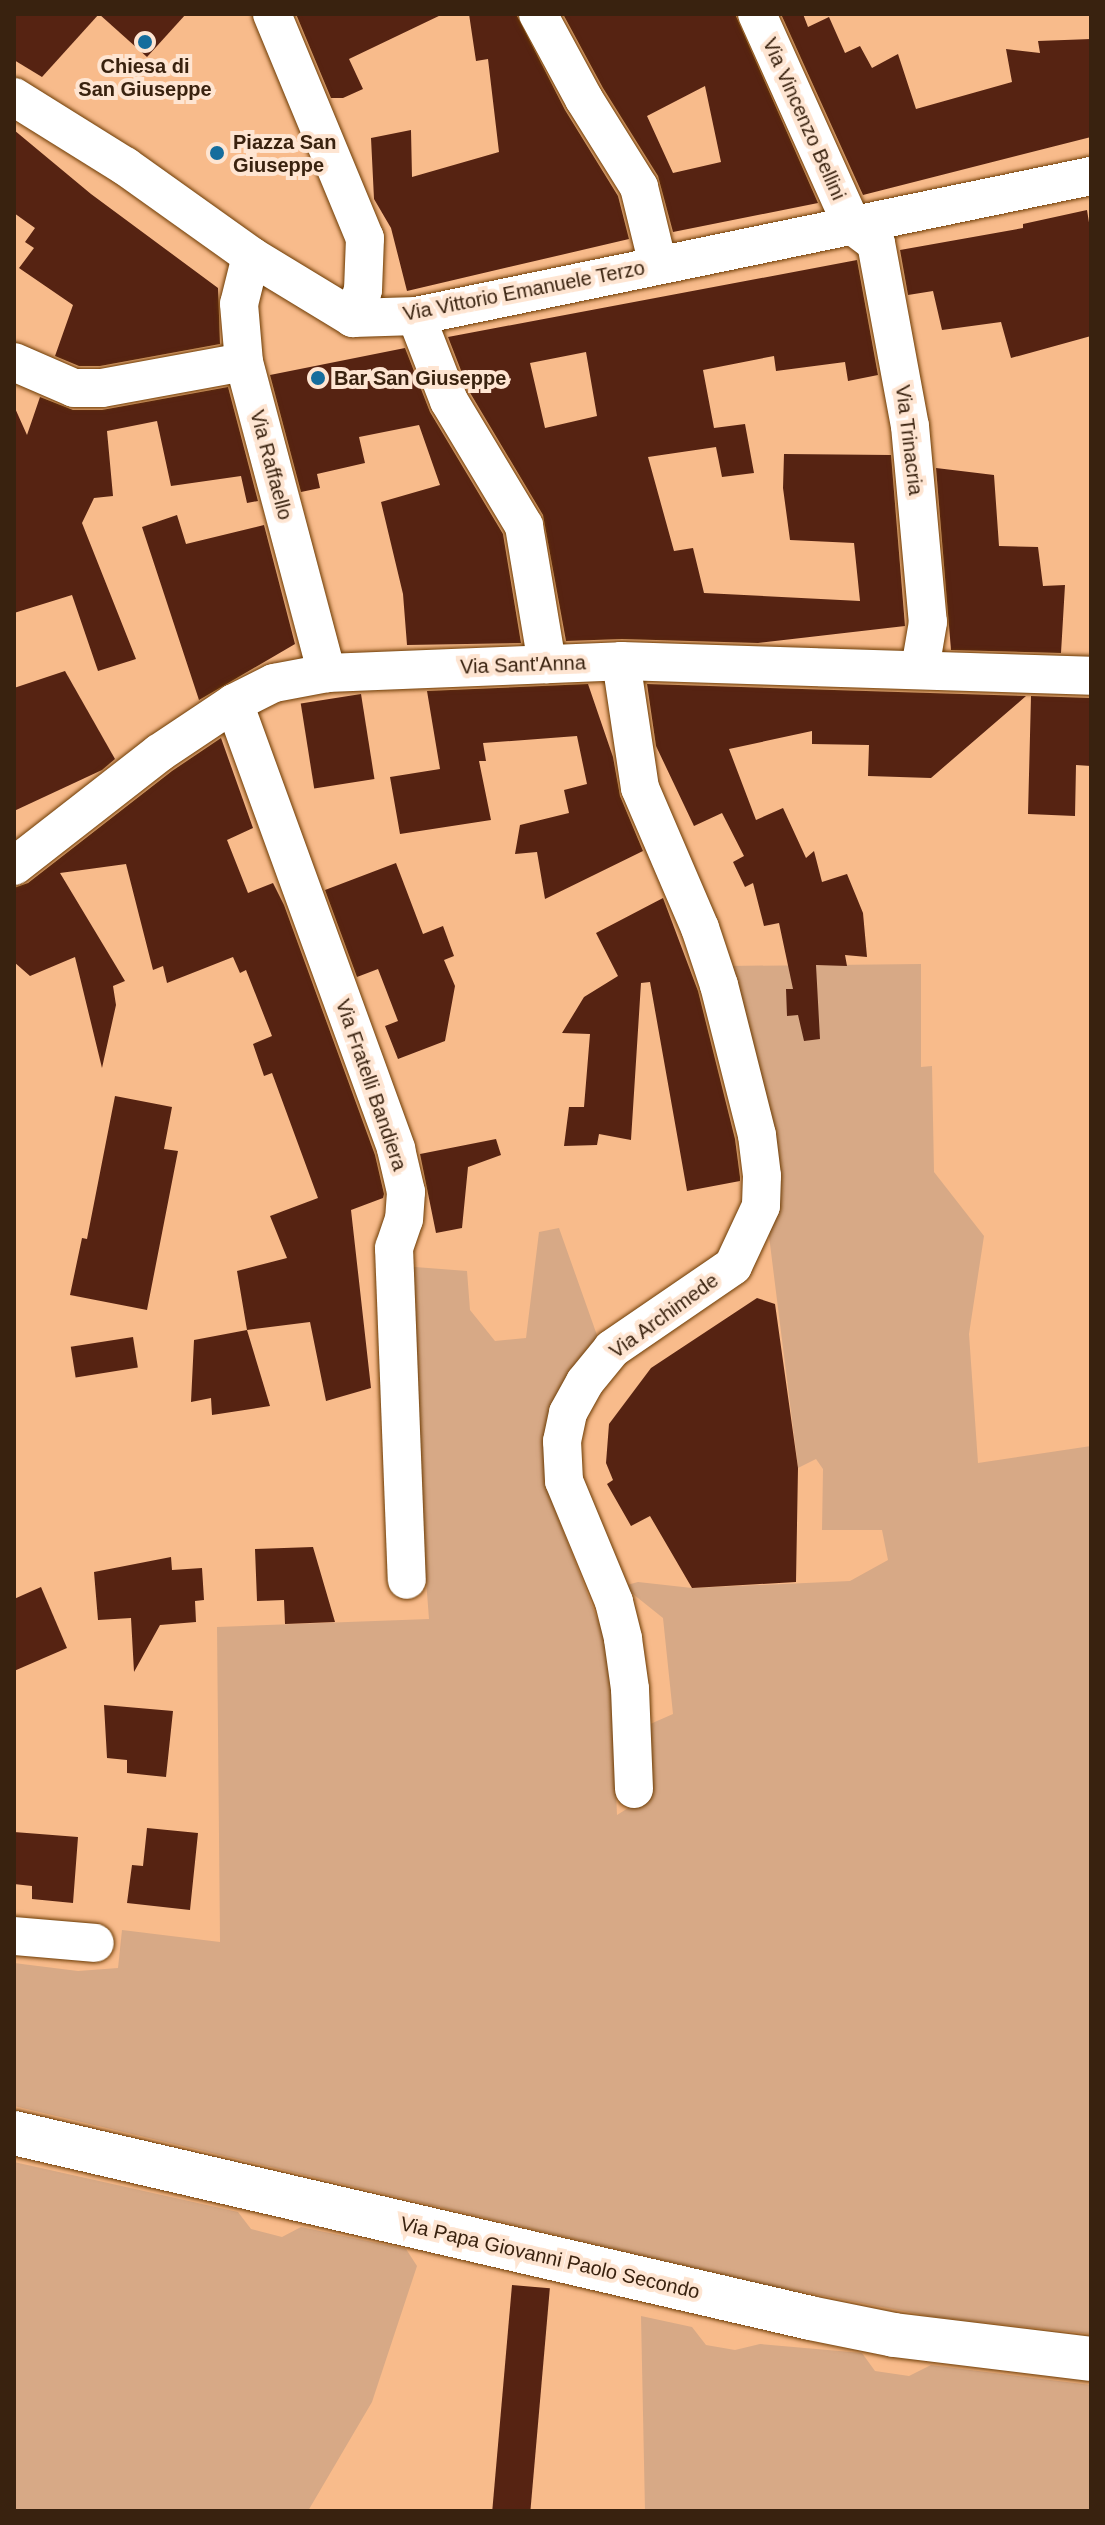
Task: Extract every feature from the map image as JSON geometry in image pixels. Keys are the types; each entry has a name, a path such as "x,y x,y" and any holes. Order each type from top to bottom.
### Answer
{"main road":[{"name":"Via Papa Giovanni Paolo Secondo","path":"14,2133 810,2318 894,2335 1091,2359"}],"street":[{"path":"14,97 125,166 251,256 353,318 363,290 365,238 272,14"},
{"path":"538,14 584,99 639,187 658,265"},
{"name":"Via Vincenzo Bellini","path":"757,14 852,225"},
{"name":"Via Vittorio Emanuele Terzo","path":"353,318 416,316 1091,176"},
{"name":"Via Trinacria","path":"852,225 876,243 910,426 928,622 920,669"},
{"name":"Via Raffaello","path":"251,256 239,304 244,362 327,673"},
{"path":"416,316 449,401 524,526 547,664"},
{"path":"14,362 74,388 102,388 244,362"},
{"name":"Via Sant'Anna","path":"14,866 159,753 234,703 274,683 327,673 621,661 1091,676"},
{"name":"Via Archimede","path":"621,661 640,788 700,928 719,985 757,1135 762,1176 761,1206 733,1266 612,1349 585,1382 565,1427 564,1481 614,1602 623,1639 630,1689 634,1789"},
{"name":"Via Fratelli Bandiera","path":"234,703 396,1149 406,1192 404,1219 394,1248 407,1580"},
{"path":"14,1936 95,1943"}],"shaded area":[{"path":"921,964 921,1067 932,1066 934,1172 984,1236 969,1334 978,1463 1091,1446 1091,2334 935,2317 777,2287 14,2106 14,1963 78,1971 118,1968 122,1930 220,1942 217,1627 429,1619 402,1266 467,1271 470,1310 495,1341 526,1338 539,1232 559,1228 598,1338 545,1455 551,1500 610,1652 617,1815 652,1793 648,1725 673,1714 663,1618 623,1586 638,1582 692,1588 850,1581 888,1560 882,1530 822,1530 823,1469 816,1459 798,1468 769,1236 781,1182 761,1082 726,966"},
{"path":"14,2162 238,2212 251,2229 282,2237 301,2227 406,2249 417,2266 372,2402 308,2511 14,2511"},
{"path":"641,2316 692,2327 706,2345 735,2350 760,2344 862,2353 875,2371 909,2376 931,2365 1091,2385 1091,2511 645,2511"}],"building":[{"path":"14,14 99,14 42,77 14,60"},
{"name":"Chiesa di San Giuseppe","path":"99,14 186,14 147,57"},
{"path":"296,14 443,14 349,59 363,89 343,98 331,98"},
{"path":"469,14 516,14 565,110 618,196 629,239 407,291 391,228 374,199 371,138 411,130 412,177 499,152 488,59 476,61"},
{"path":"563,14 735,14 818,203 673,232 658,176 603,88","holes":["705,86 721,162 673,173 647,116"]},
{"path":"781,14 803,14 808,27 829,17 845,53 860,46 872,68 898,54 916,109 1012,82 1006,49 1040,53 1038,41 1091,39 1091,137 863,195"},
{"path":"14,130 91,194 218,288 220,344 100,366 79,366 55,356 73,305 19,268 34,248 25,242 35,228 14,213"},
{"path":"1087,210 1091,235 1091,336 1011,358 1001,322 942,330 933,291 908,295 900,250 1023,228 1023,224"},
{"path":"857,260 878,375 848,381 845,362 776,371 774,356 703,370 714,428 745,424 754,473 722,477 716,447 648,457 674,551 693,548 704,593 860,601 854,543 790,540 783,488 784,454 891,455 905,626 758,643 622,639 566,641 543,515 469,391 448,337","holes":["586,352 597,416 545,428 530,363"]},
{"path":"405,348 430,412 503,534 521,643 407,645 403,594 381,502 440,485 419,425 359,437 365,463 317,474 320,488 301,492 270,375"},
{"path":"228,387 258,501 247,503 241,476 171,486 157,421 107,431 113,496 94,498 82,523 136,659 98,671 72,595 14,613 14,406 27,435 40,397 73,410 102,410"},
{"path":"936,468 994,475 999,546 1038,547 1043,586 1065,585 1061,653 951,650"},
{"path":"177,515 186,544 264,525 295,644 199,700 142,527"},
{"path":"65,671 115,759 102,770 14,811 14,688"},
{"path":"588,684 613,757 620,796 643,851 545,899 537,852 515,854 520,825 569,813 564,790 587,784 577,736 483,743 486,761 479,761 491,820 400,834 390,777 440,769 427,691"},
{"path":"647,684 1026,696 931,778 868,776 869,745 812,744 812,731 729,749 756,820 783,808 806,858 814,851 822,882 847,874 863,913 867,957 845,955 847,966 816,965 820,1039 804,1041 798,1015 787,1016 786,989 793,989 779,923 764,926 753,883 745,887 733,862 744,856 722,813 694,826 656,746"},
{"path":"361,694 374,779 314,788 301,704"},
{"path":"1031,696 1091,698 1091,766 1076,765 1075,816 1028,814"},
{"path":"221,738 253,828 227,840 248,893 273,883 284,905 375,1155 384,1194 383,1198 351,1210 371,1388 326,1401 310,1322 247,1330 237,1271 287,1258 270,1216 318,1198 272,1073 264,1076 253,1044 272,1036 246,970 240,973 233,957 167,983 163,966 153,970 126,864 60,873 125,981 113,986 116,1005 102,1068 75,957 30,976 14,962 14,888 28,883 172,771"},
{"path":"396,863 423,934 443,926 454,956 444,960 455,986 445,1041 398,1059 385,1026 398,1021 378,969 357,977 325,890"},
{"path":"663,898 698,991 735,1139 740,1177 740,1181 687,1191 650,982 641,983 631,1140 599,1134 597,1145 564,1146 569,1107 584,1107 590,1034 562,1033 584,997 618,976 596,933"},
{"path":"115,1096 172,1107 164,1149 178,1151 147,1310 70,1295 82,1238 87,1239"},
{"path":"496,1139 501,1155 468,1167 462,1228 436,1233 420,1154"},
{"path":"757,1298 775,1304 798,1468 796,1582 692,1588 650,1516 631,1526 607,1484 613,1480 606,1463 609,1424 651,1368"},
{"path":"247,1330 270,1406 212,1415 211,1398 191,1402 194,1340"},
{"path":"133,1337 138,1368 76,1377 71,1347"},
{"path":"313,1547 335,1622 285,1624 284,1600 257,1601 255,1549"},
{"path":"171,1557 172,1570 202,1568 204,1600 195,1601 196,1622 160,1625 134,1672 131,1618 98,1620 94,1572"},
{"path":"41,1587 67,1648 14,1671 14,1599"},
{"path":"104,1705 173,1711 166,1777 127,1773 127,1760 107,1758"},
{"path":"147,1828 198,1833 190,1910 127,1903 132,1865 143,1866"},
{"path":"14,1832 78,1837 73,1903 32,1899 32,1886 14,1884"},
{"path":"512,2285 550,2288 530,2511 492,2511"}],"place":[{"name":"Chiesa di San Giuseppe","path":"145,42"},
{"name":"Piazza San Giuseppe","path":"217,153"},
{"name":"Bar San Giuseppe","path":"318,378"}]}
